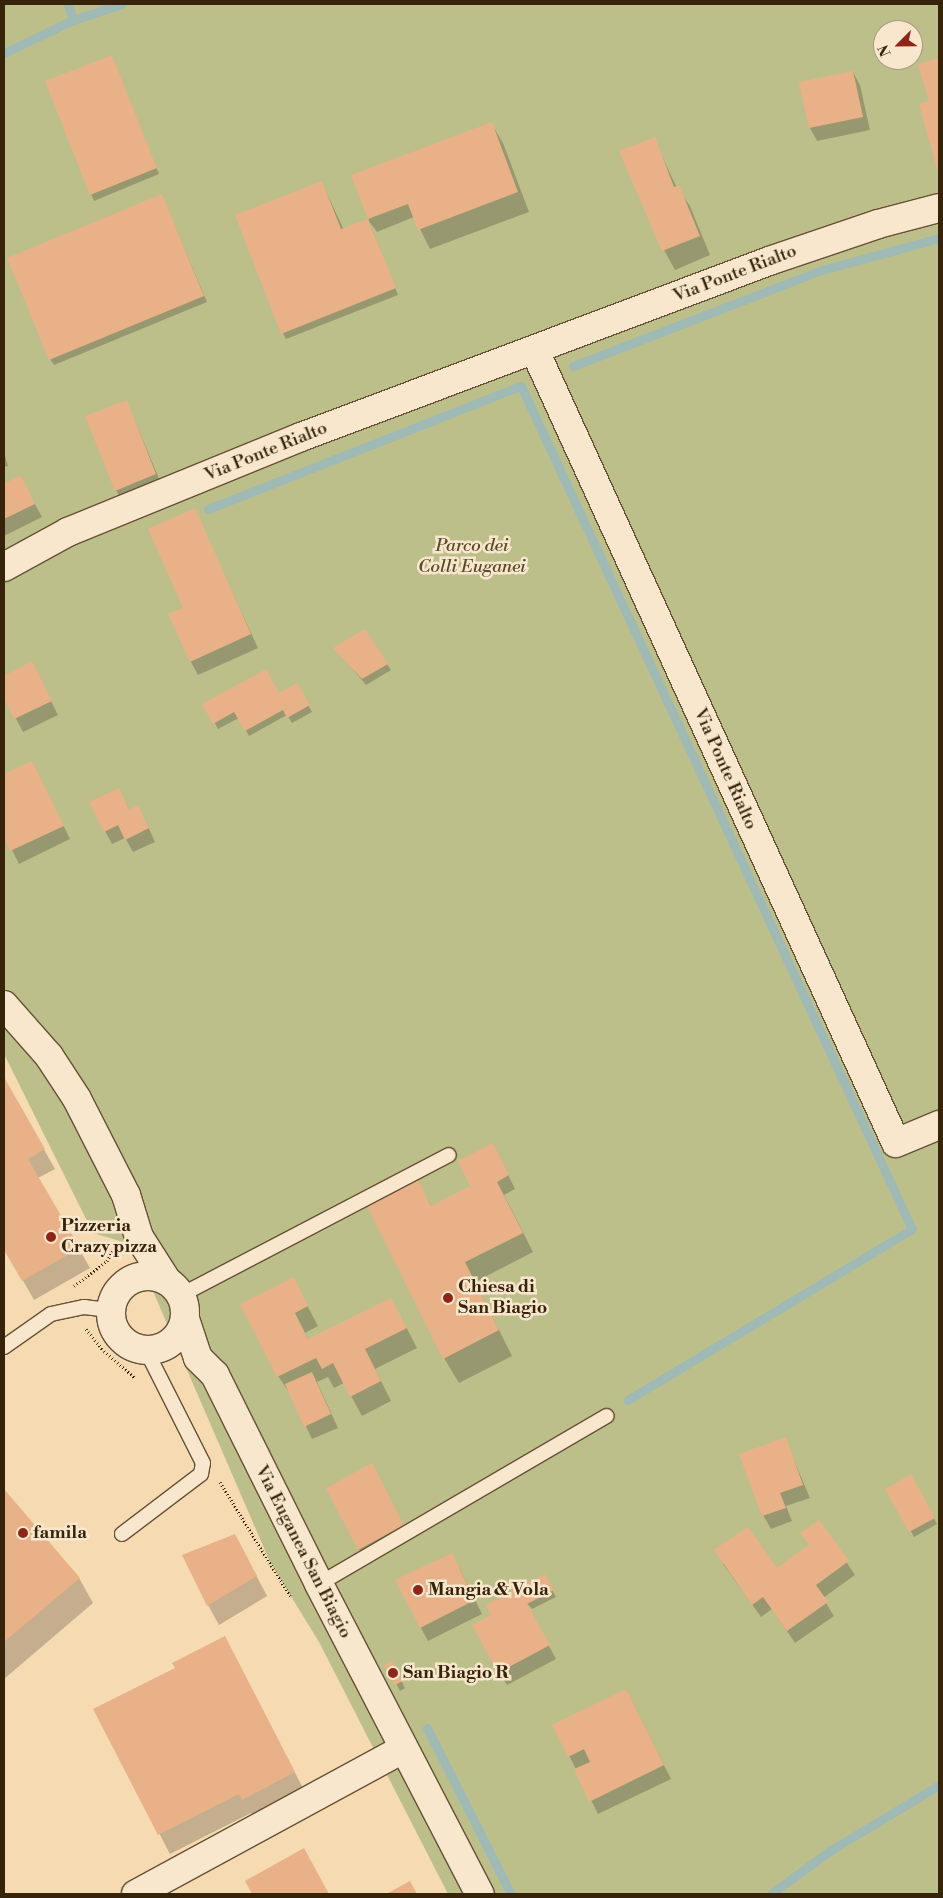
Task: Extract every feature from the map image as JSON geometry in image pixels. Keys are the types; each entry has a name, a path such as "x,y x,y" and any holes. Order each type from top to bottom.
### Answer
{"main road":[{"name":"Via Ponte Rialto","path":"4,567 68,532 283,444 815,245 878,224 939,208"},
{"name":"Via Ponte Rialto","path":"535,351 896,1143 939,1125"},
{"name":"Via Euganea San Biagio","path":"4,1005 49,1056 76,1099 126,1195 139,1237 178,1298 198,1358 215,1375 403,1749 480,1894"},
{"name":"Via Euganea San Biagio","path":"132,1279 139,1237"},
{"path":"154,1349 173,1341 178,1298 155,1276 132,1279 117,1292 110,1310 116,1333 134,1348 154,1349 198,1358"},
{"path":"136,1894 403,1749"}],"lane":[{"path":"178,1298 449,1155"},
{"path":"4,1347 51,1314 69,1308 110,1310"},
{"path":"122,1534 201,1474 203,1463 190,1435 158,1380 154,1349"},
{"path":"319,1584 607,1416"}],"path":[{"path":"114,1247 107,1261 60,1296 104,1351 138,1380"},
{"path":"202,1468 214,1472 292,1599"}],"green space":[{"name":"Parco dei Colli Euganei","path":"4,4 939,4 939,1894 448,1894 319,1642 270,1562 133,1245 93,1233 4,1054"}],"building":[{"path":"112,55 157,168 90,195 45,81"},
{"path":"939,58 939,176 919,104 929,101 920,70 923,70 923,63"},
{"path":"853,71 863,117 809,128 799,82"},
{"path":"492,122 518,192 418,230 408,204 368,219 351,175"},
{"path":"655,137 674,187 679,185 700,236 662,251 619,151"},
{"path":"322,181 341,229 368,219 396,288 281,334 235,215"},
{"path":"162,194 204,296 49,360 7,258"},
{"path":"127,400 156,474 115,491 85,416"},
{"path":"21,475 35,504 4,519 4,484"},
{"path":"195,508 251,634 190,662 168,614 183,608 148,529"},
{"path":"365,629 388,664 362,679 333,648"},
{"path":"32,661 52,701 14,719 4,698 4,676"},
{"path":"266,669 279,693 297,683 310,705 287,718 283,710 245,731 234,712 213,724 202,704"},
{"path":"32,761 64,826 10,851 4,837 4,774"},
{"path":"119,788 129,810 138,805 149,828 125,840 118,825 104,832 89,802"},
{"path":"4,1077 45,1149 28,1159 80,1248 22,1281 4,1250"},
{"path":"493,1143 509,1175 497,1182 523,1233 465,1262 499,1330 443,1359 367,1206 418,1180 431,1206 470,1186 458,1161"},
{"path":"294,1277 308,1306 295,1313 308,1339 391,1298 407,1328 365,1349 381,1381 350,1397 333,1363 322,1369 316,1358 277,1377 240,1304"},
{"path":"312,1372 331,1414 304,1427 285,1384"},
{"path":"786,1437 803,1485 780,1493 786,1508 762,1516 739,1454"},
{"path":"372,1463 404,1525 358,1550 326,1488"},
{"path":"911,1474 935,1518 909,1532 885,1489"},
{"name":"famila","path":"4,1489 80,1578 4,1642"},
{"path":"819,1520 849,1561 816,1585 828,1602 787,1631 763,1597 752,1605 714,1550 748,1527 777,1568 809,1545 800,1533"},
{"path":"235,1534 257,1576 207,1606 182,1555"},
{"path":"452,1553 475,1600 420,1628 395,1580"},
{"path":"545,1574 554,1590 527,1604 550,1645 498,1673 472,1625 491,1615 486,1605"},
{"path":"225,1636 295,1772 242,1800 239,1794 158,1835 93,1709 175,1668 172,1663"},
{"name":"San Biagio R","path":"392,1661 403,1681 395,1685 384,1665"},
{"path":"626,1689 664,1765 589,1802 574,1769 590,1762 584,1749 568,1757 552,1725"},
{"path":"304,1848 329,1894 252,1894 245,1881"},
{"path":"410,1881 417,1894 386,1894"}],"waterway":[{"path":"68,4 73,20"},
{"path":"4,53 73,20 121,4"},
{"path":"573,366 822,270 939,238"},
{"path":"208,509 521,386 912,1229 627,1400"},
{"path":"427,1728 511,1894"},
{"path":"771,1894 831,1850 939,1785"}],"place":[{"name":"Pizzeria Crazy pizza","path":"51,1237"},
{"name":"Chiesa di San Biagio","path":"448,1298"},
{"name":"famila","path":"23,1533"},
{"name":"Mangia & Vola","path":"418,1590"},
{"name":"San Biagio R","path":"393,1673"}]}
